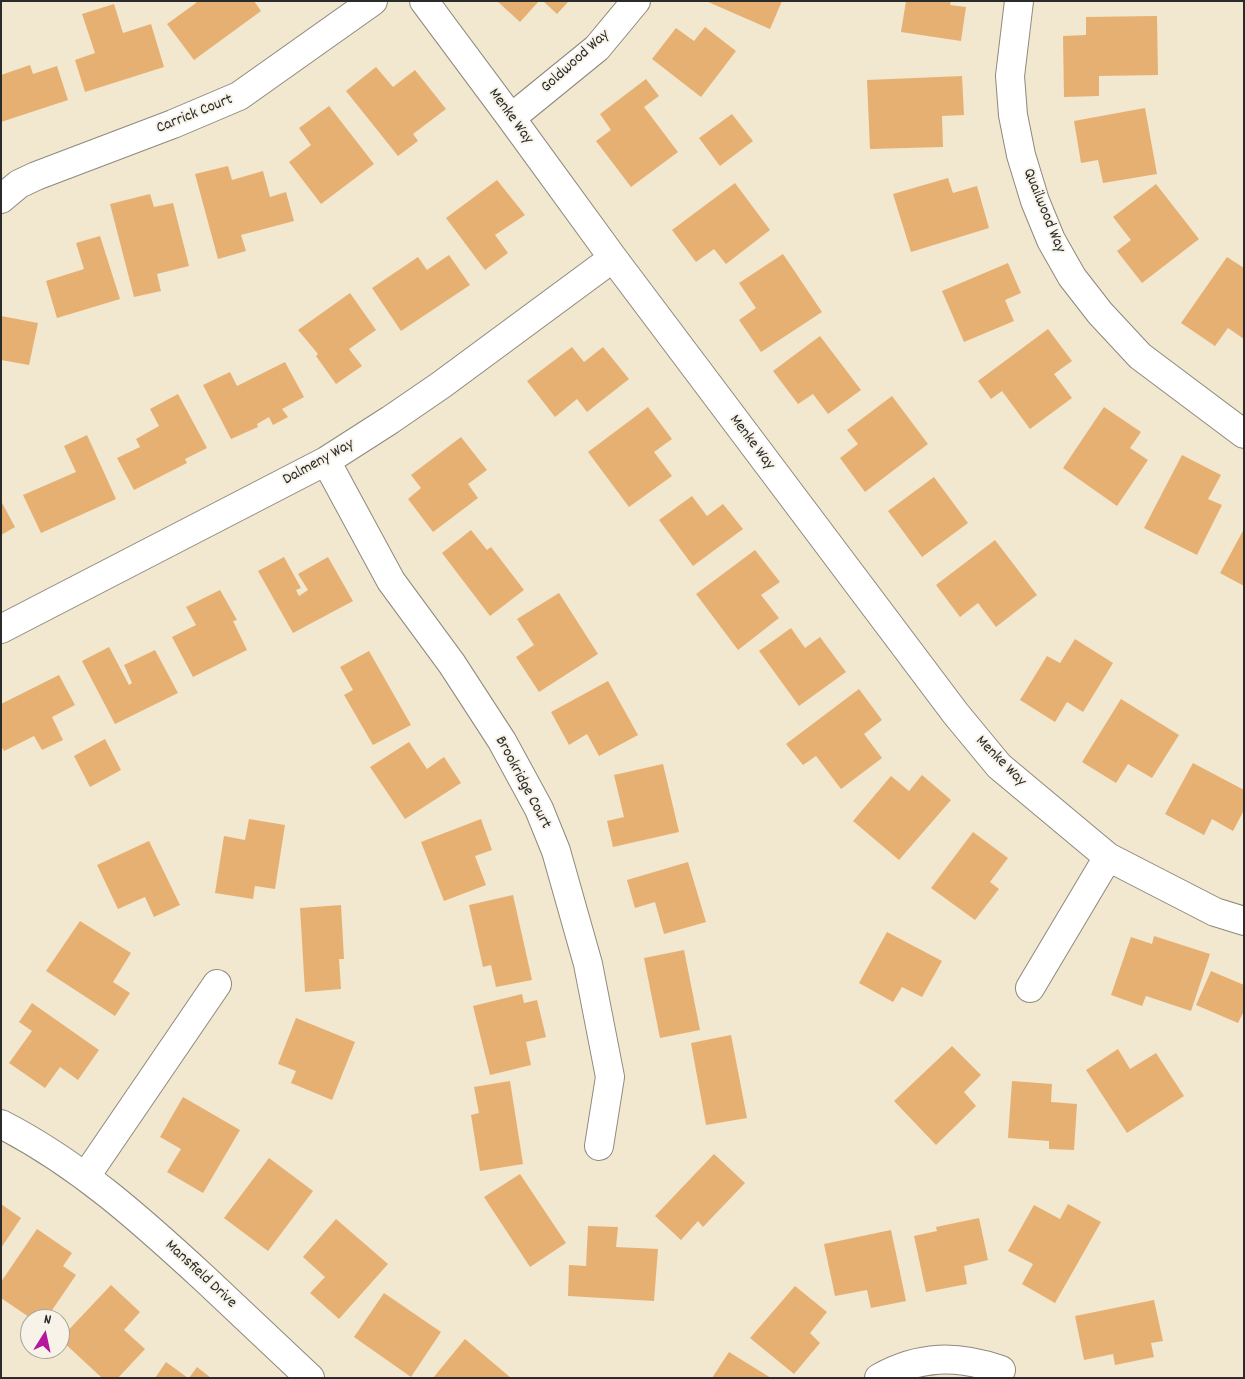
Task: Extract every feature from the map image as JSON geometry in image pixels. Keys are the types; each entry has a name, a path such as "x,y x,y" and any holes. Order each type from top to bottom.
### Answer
{"street":[{"name":"Carrick Court","path":"1,199 19,184 36,176 173,124 239,96 373,1"},
{"name":"Menke Way","path":"424,1 512,118 613,258 956,714 999,766 1108,857 1215,912 1244,921"},
{"name":"Goldwood Way","path":"512,118 597,48 636,1"},
{"name":"Quailwood Way","path":"1019,1 1010,76 1013,115 1021,155 1035,201 1051,240 1072,277 1100,313 1140,356 1244,434"},
{"name":"Dalmeny Way","path":"1,629 326,461 441,385 613,258"},
{"name":"Brookridge Court","path":"326,461 391,581 452,664 502,741 539,809 556,851 588,964 610,1077 599,1146"},
{"path":"1030,988 1108,857"},
{"path":"86,1176 217,984"},
{"name":"Mansfield Drive","path":"1,1124 33,1140 86,1176 149,1227 310,1378"},
{"path":"879,1378 899,1368 918,1362 940,1359 960,1360 1001,1370"}],"building":[{"path":"195,1 254,1 261,11 194,60 167,24 196,3"},
{"path":"497,1 539,1 520,22"},
{"path":"543,1 569,1 557,14"},
{"path":"706,1 782,1 770,29"},
{"path":"906,1 951,1 950,5 966,7 961,41 901,32"},
{"path":"114,4 123,33 151,24 164,67 85,92 75,60 95,53 82,14"},
{"path":"1157,16 1158,75 1099,76 1099,96 1064,97 1063,36 1086,35 1086,17"},
{"path":"705,27 736,51 701,97 652,59 676,28 694,41"},
{"path":"30,65 33,74 57,66 68,100 1,122 1,75"},
{"path":"376,67 393,87 415,70 446,109 413,134 418,141 398,156 346,91"},
{"path":"962,76 964,115 942,116 943,147 870,149 867,80"},
{"path":"646,79 659,96 644,107 678,152 631,187 596,141 611,130 600,114"},
{"path":"329,106 374,164 321,204 289,162 311,145 299,128"},
{"path":"1145,108 1157,174 1103,183 1098,160 1081,163 1074,121"},
{"path":"732,114 753,141 720,166 699,138"},
{"path":"228,166 232,180 263,171 270,197 286,192 294,221 241,235 246,251 218,259 195,174"},
{"path":"948,178 953,193 977,186 989,228 911,252 893,194"},
{"path":"497,180 525,215 495,235 508,253 485,270 446,218"},
{"path":"735,183 770,230 726,264 714,249 696,262 672,230"},
{"path":"1156,184 1199,239 1142,283 1117,251 1131,240 1113,217"},
{"path":"150,194 154,207 173,203 189,266 157,274 161,291 134,297 110,204"},
{"path":"100,236 120,299 57,318 46,281 84,269 76,243"},
{"path":"783,254 822,312 761,352 739,320 756,308 739,283"},
{"path":"449,255 470,285 401,331 372,288 418,257 427,270"},
{"path":"1227,257 1244,268 1244,339 1228,328 1215,346 1181,323"},
{"path":"1008,263 1021,293 1005,300 1014,321 964,342 942,291"},
{"path":"350,293 376,330 349,349 362,366 336,384 316,356 318,354 298,330"},
{"path":"1,316 38,323 29,365 1,360"},
{"path":"1048,329 1072,361 1054,374 1072,398 1030,429 1002,391 991,399 978,381"},
{"path":"820,336 861,390 828,414 813,394 798,404 773,371"},
{"path":"572,347 584,362 603,347 629,379 587,412 577,399 555,417 527,381"},
{"path":"285,362 304,397 282,409 288,417 273,425 269,417 257,424 258,427 231,439 203,385 230,372 237,386"},
{"path":"178,394 207,448 185,459 187,463 134,490 117,458 140,447 136,439 159,426 150,409"},
{"path":"892,396 928,444 865,492 840,458 858,444 847,430"},
{"path":"648,407 672,439 654,452 672,476 629,507 588,452"},
{"path":"1104,407 1141,432 1130,448 1148,460 1117,506 1063,468"},
{"path":"87,435 116,499 41,533 23,495 76,472 64,446"},
{"path":"461,437 487,470 468,484 478,498 433,532 408,499 421,488 411,475"},
{"path":"1182,455 1221,475 1208,499 1222,505 1197,555 1144,528"},
{"path":"934,477 968,523 922,557 888,511"},
{"path":"692,496 707,516 723,504 743,529 693,566 659,520"},
{"path":"1,501 15,527 1,535"},
{"path":"1244,529 1244,586 1220,573"},
{"path":"471,530 487,550 491,547 524,590 490,616 442,553"},
{"path":"995,540 1037,595 996,627 978,603 960,617 936,585"},
{"path":"755,550 780,582 761,595 779,618 738,650 696,594"},
{"path":"284,557 301,588 296,590 299,596 308,590 298,574 328,557 353,601 293,633 258,571"},
{"path":"220,590 237,620 233,621 247,650 193,677 172,637 196,625 186,607"},
{"path":"559,593 598,654 539,692 516,657 534,645 517,619"},
{"path":"791,628 805,648 820,637 846,672 799,706 759,651"},
{"path":"1075,639 1113,663 1083,712 1067,702 1055,722 1020,700 1047,656 1060,663"},
{"path":"109,647 129,685 132,683 124,665 155,650 178,693 115,724 82,661"},
{"path":"369,651 411,725 373,745 344,695 353,690 340,667"},
{"path":"59,675 75,705 52,717 63,740 42,750 34,736 4,751 1,746 1,704"},
{"path":"608,681 638,735 599,756 587,734 569,745 551,712"},
{"path":"859,689 882,720 864,734 882,758 841,789 816,756 803,765 786,744"},
{"path":"1121,699 1179,735 1152,778 1128,764 1116,783 1082,762"},
{"path":"105,739 121,770 90,787 74,756"},
{"path":"409,742 427,769 444,757 461,783 405,819 370,767"},
{"path":"1193,763 1244,790 1244,810 1233,831 1212,819 1204,835 1165,814"},
{"path":"663,764 679,832 613,847 607,821 624,817 614,775"},
{"path":"922,775 951,800 899,860 853,821 891,776 909,791"},
{"path":"249,819 285,825 275,889 255,886 253,899 215,893 224,836 245,840"},
{"path":"481,819 492,850 475,856 486,885 444,901 421,842"},
{"path":"973,832 1008,858 990,882 999,889 975,920 931,888"},
{"path":"149,841 180,905 154,917 145,897 118,909 97,865"},
{"path":"688,862 706,922 664,934 655,902 635,908 627,880"},
{"path":"513,895 532,980 496,987 491,965 483,967 469,905"},
{"path":"341,905 344,959 339,959 341,989 305,992 300,908"},
{"path":"80,921 131,953 113,982 130,993 115,1016 46,971"},
{"path":"887,932 942,961 922,997 902,987 893,1002 859,983"},
{"path":"1154,936 1210,954 1191,1011 1146,996 1142,1006 1111,995 1131,937 1152,944"},
{"path":"684,950 700,1030 660,1038 644,958"},
{"path":"1211,971 1244,985 1244,1011 1238,1023 1196,1005"},
{"path":"522,994 524,1003 537,1000 546,1037 526,1042 531,1065 490,1075 473,1006"},
{"path":"32,1003 99,1050 78,1080 60,1067 45,1088 9,1063 32,1031 19,1022"},
{"path":"296,1018 355,1042 332,1100 291,1083 296,1071 278,1064"},
{"path":"731,1035 747,1118 706,1125 691,1043"},
{"path":"952,1046 981,1075 964,1092 976,1106 936,1145 894,1101"},
{"path":"1118,1049 1130,1069 1156,1053 1184,1096 1127,1133 1086,1070"},
{"path":"510,1081 523,1164 480,1171 471,1115 479,1113 474,1087"},
{"path":"1012,1081 1052,1084 1051,1102 1077,1104 1074,1150 1049,1149 1049,1141 1008,1138"},
{"path":"183,1097 240,1130 203,1193 167,1172 181,1149 160,1137"},
{"path":"714,1154 745,1183 703,1227 698,1221 681,1240 655,1216"},
{"path":"269,1158 313,1191 268,1251 224,1218"},
{"path":"520,1174 566,1243 530,1267 484,1197"},
{"path":"1,1204 21,1218 1,1248"},
{"path":"1068,1204 1101,1222 1055,1303 1022,1284 1033,1264 1008,1251 1034,1205 1060,1219"},
{"path":"979,1218 988,1260 964,1266 967,1284 926,1292 914,1236 937,1231 936,1227"},
{"path":"336,1219 388,1264 339,1319 310,1293 325,1277 303,1257"},
{"path":"588,1226 618,1227 616,1247 658,1249 654,1301 568,1296 569,1265 586,1266"},
{"path":"37,1229 72,1253 63,1266 76,1275 53,1309 20,1309 20,1311 1,1298 1,1282"},
{"path":"891,1230 906,1301 871,1308 867,1290 835,1296 824,1244"},
{"path":"111,1285 140,1312 124,1330 145,1349 118,1378 102,1378 70,1348 70,1328"},
{"path":"795,1286 827,1312 810,1333 820,1343 794,1374 750,1338"},
{"path":"384,1293 441,1332 411,1377 354,1337"},
{"path":"1154,1300 1163,1341 1151,1343 1154,1357 1115,1365 1113,1354 1084,1360 1075,1316"},
{"path":"465,1339 511,1378 433,1378"},
{"path":"729,1352 771,1378 712,1378"},
{"path":"166,1362 188,1378 155,1378"},
{"path":"197,1367 211,1378 189,1378"}]}
